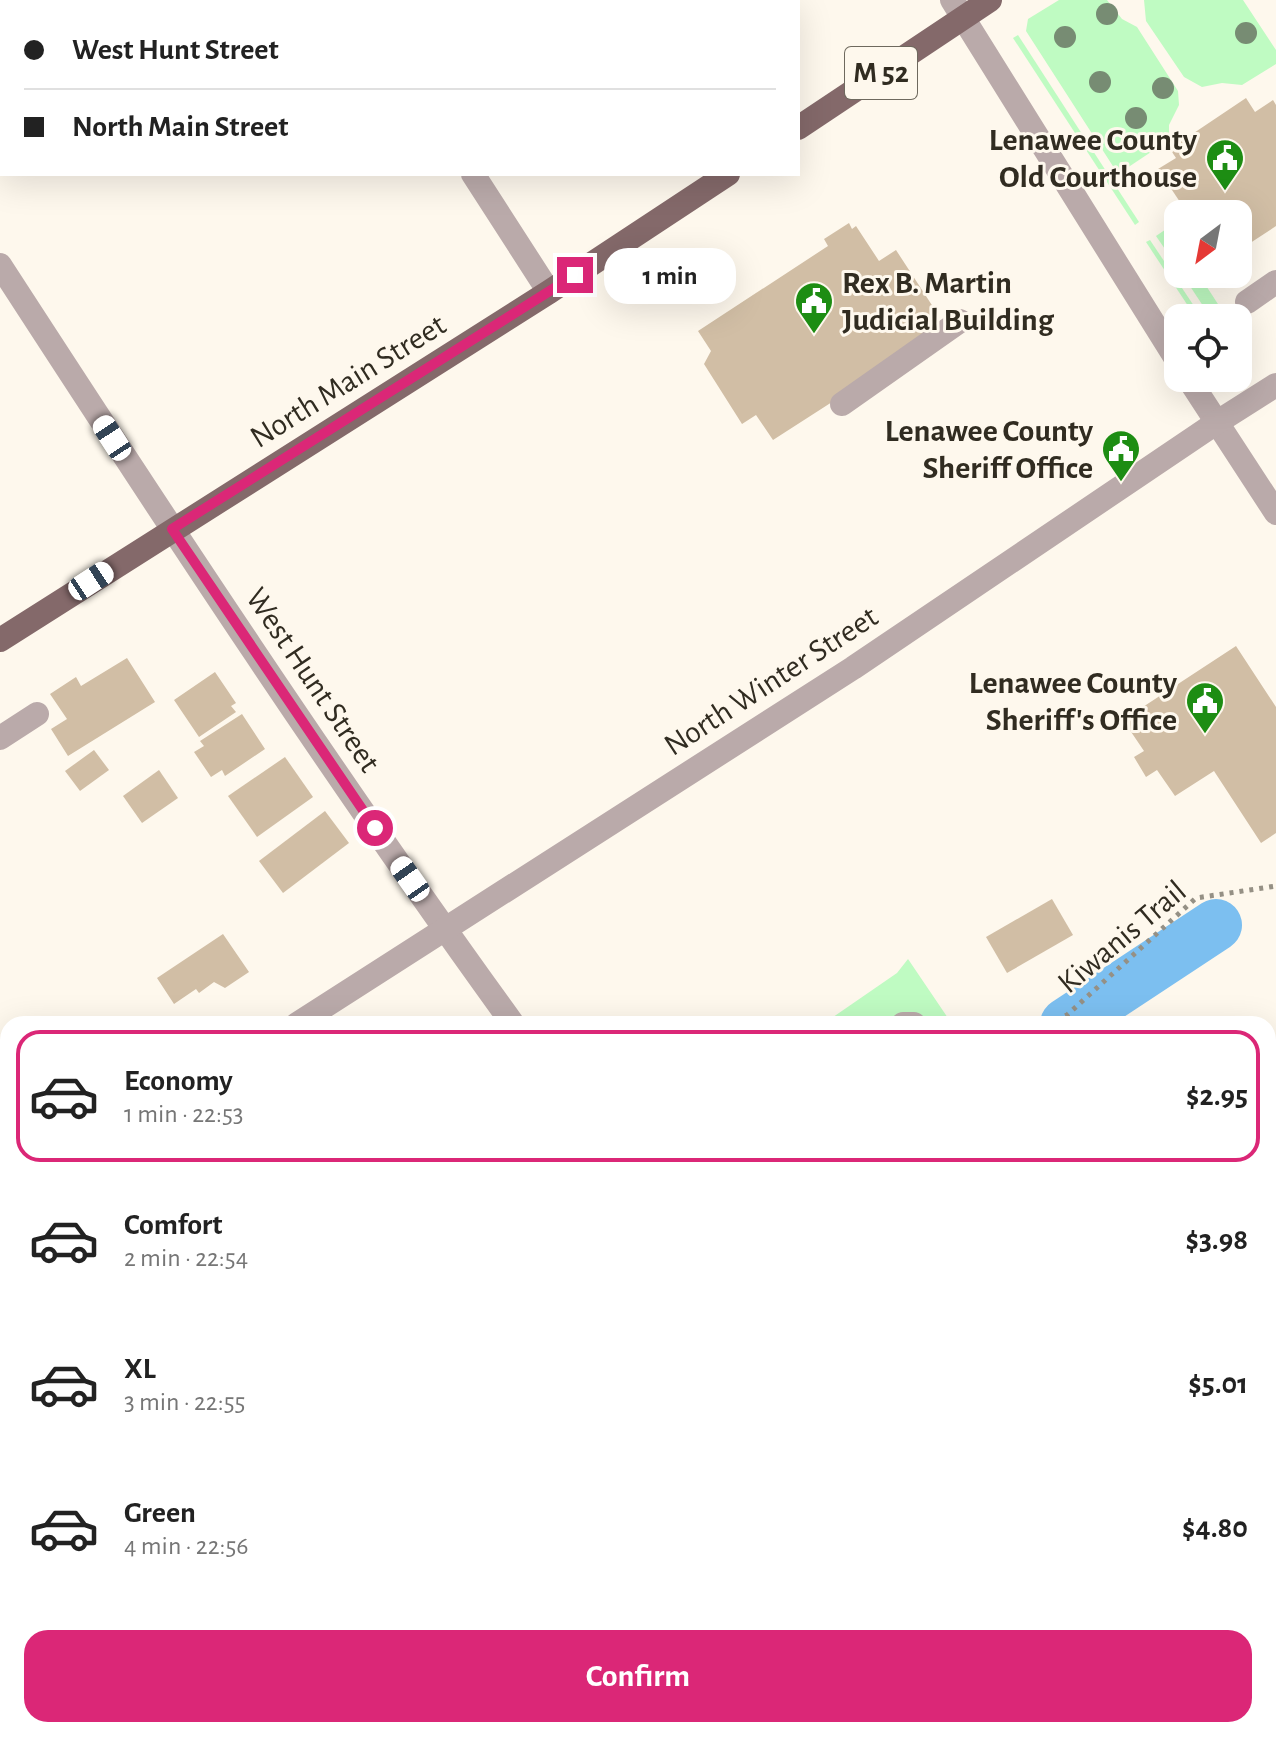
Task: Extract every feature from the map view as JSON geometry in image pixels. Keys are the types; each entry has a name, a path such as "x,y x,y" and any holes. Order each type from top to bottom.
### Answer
{"main road":[{"name":"M 52","path":"800,127 958,9 990,0"},
{"name":"North Main Street","path":"0,640 549,292 725,176"}],"street":[{"path":"958,9 1164,340"},
{"path":"474,176 549,292"},
{"name":"West Hunt Street","path":"0,265 172,529 445,930 507,1016"},
{"path":"1247,302 1276,282"},
{"path":"842,404 960,321"},
{"name":"North Winter Street","path":"310,1016 866,659 1276,385"},
{"path":"1197,392 1276,513"},
{"path":"0,738 37,714"}],"path":[{"name":"Kiwanis Trail","path":"1065,1016 1196,898 1276,886"}],"green space":[{"path":"1059,0 1107,0 1122,19 1137,27 1178,91 1179,105 1169,125 1169,140 1118,174 1026,31 1028,19"},
{"path":"1144,0 1243,0 1276,50 1276,64 1242,85 1222,83 1202,87 1184,77 1146,21"},
{"path":"1018,35 1139,222 1135,225 1013,38"},
{"path":"1164,231 1164,248 1156,236"},
{"path":"1150,240 1164,261 1164,269 1146,242"},
{"path":"1176,288 1182,288 1193,304 1187,304"},
{"path":"1191,288 1208,288 1218,304 1202,304"},
{"path":"908,959 947,1016 835,1016 897,973"}],"building":[{"name":"Lenawee County Old Courthouse","path":"1246,98 1255,112 1273,100 1276,105 1276,226 1252,242 1252,200 1179,200 1158,169 1176,158 1170,149"},
{"name":"Rex B. Martin Judicial Building","path":"849,223 852,229 856,226 879,261 896,250 939,316 922,327 930,339 773,440 756,415 742,424 704,364 711,351 698,331 828,246 824,239"},
{"name":"Lenawee County Sheriff's Office","path":"1236,646 1276,707 1276,833 1261,843 1214,771 1175,796 1157,770 1146,777 1134,757 1144,751 1123,720"},
{"path":"127,658 155,702 68,756 51,729 67,719 50,694 76,677 81,686"},
{"path":"215,672 236,703 231,706 236,712 199,737 174,700"},
{"path":"242,714 265,749 225,776 222,770 211,777 194,752 204,746 200,741"},
{"path":"94,750 109,770 80,791 65,771"},
{"path":"285,757 313,797 257,837 228,796"},
{"path":"159,770 178,798 142,823 123,796"},
{"path":"325,811 349,843 283,893 259,861"},
{"path":"1052,899 1073,935 1007,973 986,937"},
{"path":"223,934 249,972 225,988 214,982 199,993 196,989 174,1004 157,978"}],"waterway":[{"path":"1078,1016 1216,925"}],"place":[{"name":"Lenawee County Old Courthouse","path":"1225,192"},
{"name":"Rex B. Martin Judicial Building","path":"814,335"},
{"name":"Lenawee County Sheriff Office","path":"1121,483"},
{"name":"Lenawee County Sheriff's Office","path":"1205,735"}],"route":[{"path":"375,828 172,529 575,275"}]}
